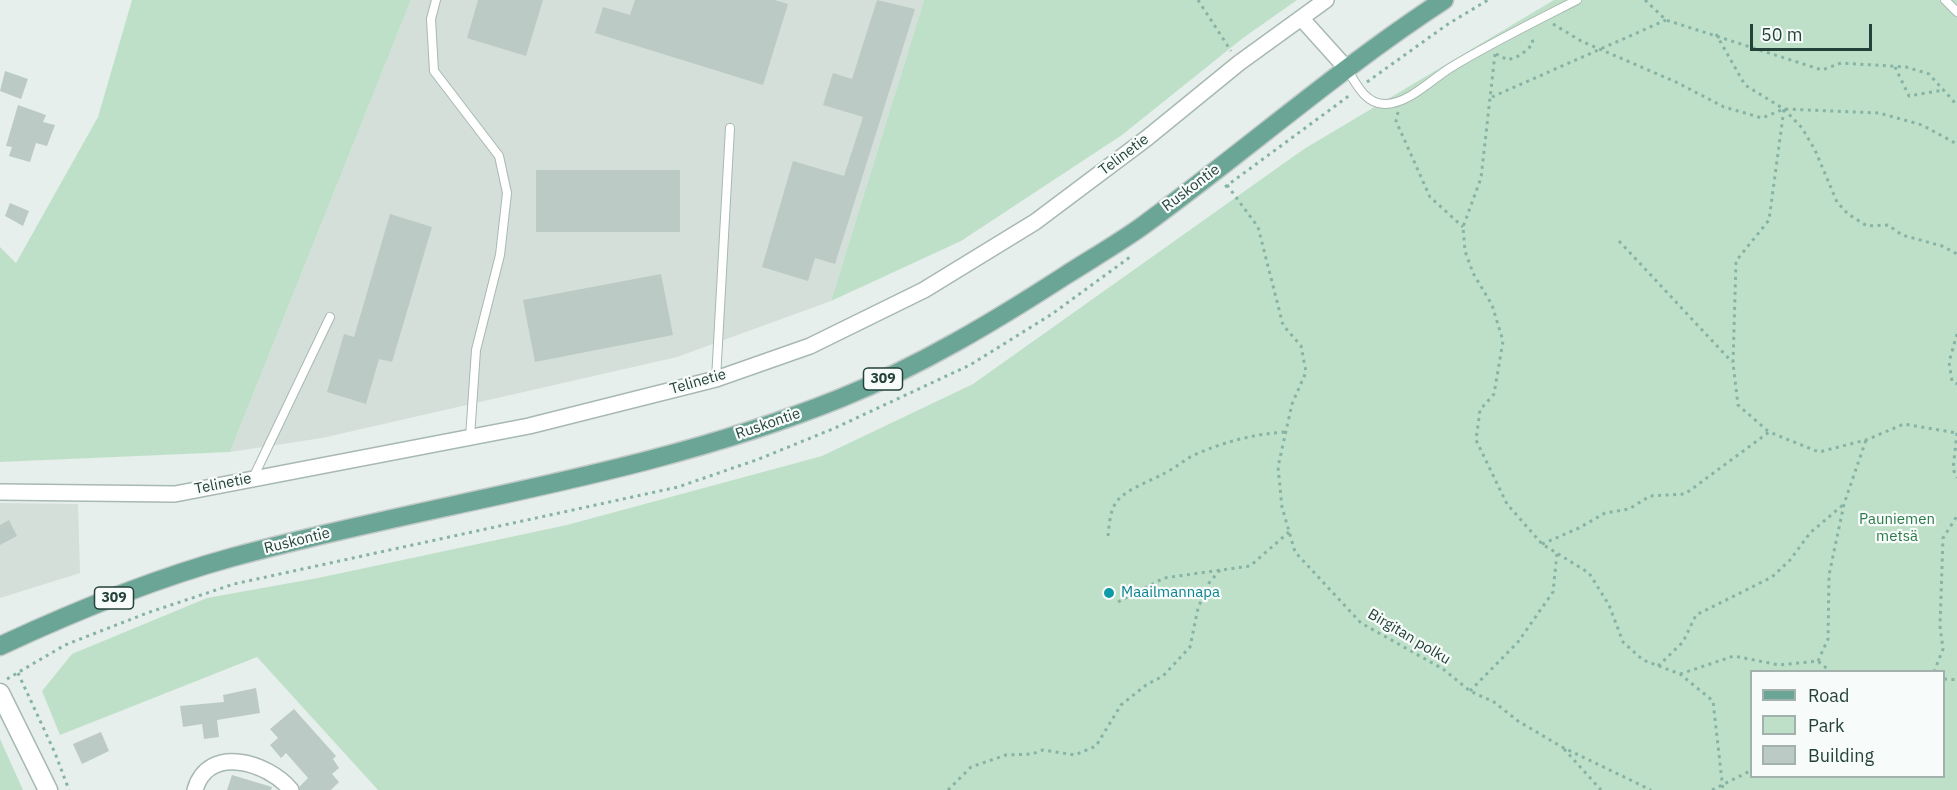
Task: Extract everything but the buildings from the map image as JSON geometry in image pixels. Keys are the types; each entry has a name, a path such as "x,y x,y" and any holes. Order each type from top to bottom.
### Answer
{"main road":[{"name":"Ruskontie","path":"0,646 137,589 230,558 370,523 596,474 710,443 844,397 989,325 1139,228 1347,69 1444,0"}],"street":[{"name":"Telinetie","path":"0,492 175,494 470,439 716,378 810,346 944,278 1035,222 1147,138 1239,63 1326,0"},
{"path":"1302,19 1347,69"},
{"path":"0,693 48,790"},
{"path":"195,790 204,771 215,764 232,762 254,764 271,771 291,790"}],"lane":[{"path":"436,0 430,19 434,71 499,156 507,193 500,255 476,350 470,439"},
{"path":"1347,69 1359,88 1373,101 1385,104 1400,102 1450,68 1577,0"},
{"path":"1945,0 1957,12"},
{"path":"716,378 730,128"},
{"path":"253,478 330,317"}],"path":[{"path":"1198,0 1239,63"},
{"path":"1218,192 1448,24 1488,0"},
{"path":"1645,0 1666,20 1716,34 1822,70 1841,63 1895,67 1929,74 1957,105"},
{"path":"1543,17 1598,48 1724,107 1762,118 1784,109 1880,113 1922,125 1957,144"},
{"path":"1492,97 1598,48 1666,20"},
{"path":"1530,24 1533,44 1521,55 1508,60 1495,54 1492,97 1481,178 1463,227 1465,251 1473,273 1492,306 1503,341 1494,394 1480,410 1476,440 1507,504 1542,544 1589,573 1609,605 1623,642 1643,660 1680,674 1713,701 1722,788"},
{"path":"1716,34 1745,85 1784,109 1802,128 1815,150 1837,202 1848,214 1867,226 1888,225 1902,235 1942,246 1957,254"},
{"path":"1895,67 1909,96 1944,90"},
{"path":"1400,102 1396,121 1430,197 1463,227"},
{"path":"1784,109 1769,220 1736,261 1733,363 1738,405 1769,432 1819,452 1866,441 1904,424 1957,433 1953,469 1957,478"},
{"name":"Birgitan polku","path":"1227,185 1258,227 1283,325 1301,346 1306,372 1292,404 1278,467 1282,507 1295,552 1360,624 1443,669 1470,691 1494,702 1518,721 1562,747 1651,790"},
{"path":"1619,241 1733,363"},
{"path":"0,683 65,645 147,613 234,584 678,487 759,459 835,428 970,365 1052,314 1132,255"},
{"path":"1957,334 1949,362 1952,381 1957,384"},
{"path":"1108,536 1109,521 1117,501 1143,483 1166,473 1190,457 1228,442 1257,434 1285,432"},
{"path":"1542,544 1579,528 1605,513 1629,510 1650,496 1685,494 1769,432"},
{"path":"1818,661 1828,639 1829,575 1844,504 1866,441"},
{"path":"1658,666 1683,642 1696,615 1772,577 1790,560 1810,533 1844,504"},
{"path":"1935,670 1943,649 1940,626 1943,538 1957,516"},
{"path":"1118,602 1164,578 1250,566 1289,532"},
{"path":"1470,691 1518,642 1553,592 1557,553"},
{"path":"948,790 971,767 1006,755 1032,754 1043,750 1075,755 1096,746 1121,705 1146,685 1163,676 1190,647 1198,608 1209,583 1220,570"},
{"path":"1680,674 1734,656 1779,665 1818,661 1829,670"},
{"path":"18,673 55,753 69,790"},
{"path":"1562,747 1601,790"},
{"path":"1712,790 1722,788 1750,771"}],"shaded area":[{"path":"411,0 924,0 831,301 677,357 322,438 230,452"},
{"path":"0,503 78,504 80,573 0,598"}],"green space":[{"path":"132,0 411,0 230,452 0,462 0,247 16,263 98,117"},
{"path":"924,0 1297,0 1243,38 1122,135 961,241 831,301"},
{"name":"Pauniemen metsä","path":"1554,0 1957,0 1957,790 378,790 257,657 60,735 42,691 72,654 207,598 318,578 567,525 822,456 973,384 1304,149"},
{"path":"0,739 23,790 0,790"}],"place":[{"name":"Maailmannapa","path":"1109,593"}]}
